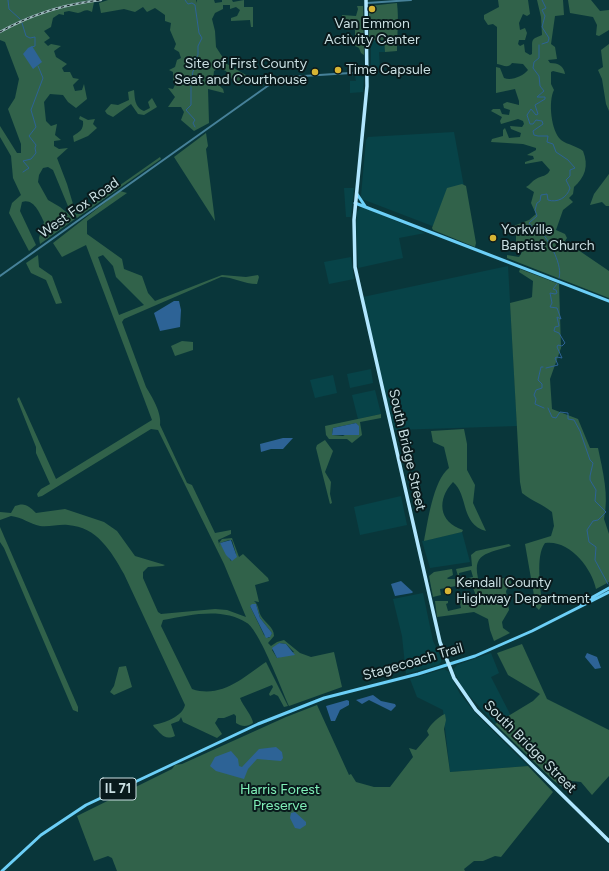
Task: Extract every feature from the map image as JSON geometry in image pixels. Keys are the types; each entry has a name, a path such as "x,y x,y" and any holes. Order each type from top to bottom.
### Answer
{"highway":[{"name":"South Bridge Street","path":"366,2 368,72 366,116 355,203 353,244 359,290 434,620 448,665 462,692 479,713 609,841"}],"main road":[{"path":"357,193 366,207"},
{"path":"355,203 609,301"},
{"name":"Stagecoach Trail","path":"2,871 41,835 86,805 247,729 290,710 324,698 448,665 514,640 581,605 609,588"},
{"name":"Stagecoach Trail","path":"581,605 584,606 609,592"}],"street":[{"path":"366,2 411,0"},
{"name":"West Fox Road","path":"0,276 279,79 368,72"}],"shaded area":[{"path":"371,40 384,40 385,52 379,52 380,69 371,68"},
{"path":"355,75 364,77 363,92 350,93 350,81 356,81"},
{"path":"454,132 474,242 362,199 361,196 366,140 368,137"},
{"path":"344,188 354,188 351,217 346,217"},
{"path":"360,208 365,208 425,233 399,238 403,258 358,268 356,226 357,212"},
{"path":"351,257 354,279 329,284 324,262"},
{"path":"508,266 517,426 394,430 363,297"},
{"path":"371,369 373,383 350,388 347,374"},
{"path":"333,375 337,393 315,398 310,380"},
{"path":"375,390 381,414 358,419 352,395"},
{"path":"401,496 407,525 360,535 354,507"},
{"path":"462,532 470,562 430,568 422,541"},
{"path":"423,593 433,641 441,657 441,662 438,665 406,674 402,636 393,599"},
{"path":"491,653 499,673 491,677 511,716 495,724 463,689 453,670 457,665"},
{"path":"444,669 449,672 460,694 477,715 528,766 450,772 443,710 417,697 410,679"}],"green space":[{"path":"0,0 91,0 44,11 10,25 0,31"},
{"path":"108,0 196,0 197,3 197,0 214,0 215,3 222,2 222,0 232,0 233,2 244,0 244,7 253,7 253,27 251,27 250,20 231,21 231,18 237,16 240,10 236,7 230,9 230,5 223,5 223,9 215,13 212,19 215,31 216,47 227,64 246,75 246,82 242,85 236,85 226,71 219,68 214,71 213,80 223,89 224,93 208,89 209,123 194,131 181,120 184,112 181,107 168,107 175,97 168,88 173,89 176,83 173,80 173,72 169,70 175,67 177,60 181,58 179,52 174,49 176,44 170,30 171,23 165,21 165,15 155,8 147,12 143,7 135,12 124,9 101,13 99,3"},
{"path":"498,0 528,0 530,14 527,16 523,14 519,23 520,30 525,28 527,33 525,40 519,40 518,44 520,46 524,44 525,52 530,55 532,54 532,41 542,35 541,17 537,0 563,0 564,15 555,16 551,44 555,47 557,59 548,60 550,63 560,66 565,74 553,71 551,72 551,84 554,90 551,101 552,116 558,136 561,140 583,151 586,166 581,179 574,187 573,194 569,198 573,202 563,210 556,230 565,234 567,238 565,241 609,271 609,298 507,258 507,255 519,257 522,252 516,243 516,233 511,229 511,227 529,220 536,214 531,203 534,192 526,187 538,178 547,174 550,170 542,161 525,164 525,162 534,159 533,156 527,155 536,150 536,148 523,144 491,142 492,139 503,136 503,130 505,128 509,138 520,137 521,133 511,129 510,126 522,127 524,124 523,121 518,119 501,124 500,121 502,117 491,111 493,109 500,109 502,114 509,115 510,110 504,108 503,104 507,102 519,105 515,89 496,93 496,67 500,68 504,78 507,79 517,77 528,70 523,64 512,63 509,66 503,66 497,64 497,27 493,24 488,25 484,19 484,15 499,7"},
{"path":"568,0 591,0 600,11 609,10 609,30 599,36 596,35 597,25 593,17 570,13"},
{"path":"94,2 92,12 86,10 78,13 69,11 64,12 64,15 59,14 53,18 51,27 44,31 50,38 44,42 48,46 51,44 61,46 54,51 56,57 67,64 62,68 64,72 70,72 73,78 79,79 73,85 75,91 82,90 84,84 87,99 76,108 68,102 63,95 50,94 44,102 46,121 51,126 57,124 55,135 61,140 54,141 54,146 59,149 68,148 57,158 76,214 79,214 160,157 161,159 77,218 70,211 53,170 48,167 43,168 39,175 38,182 48,200 75,219 40,244 39,238 44,222 33,204 26,201 22,202 20,211 36,245 29,251 9,213 12,203 21,195 13,178 11,156 0,137 0,126 17,153 21,153 21,144 8,109 15,98 19,79 5,42 0,40 0,33 22,22 58,8"},
{"name":"Van Emmon Activity Center","path":"397,3 397,51 385,52 384,40 369,40 369,6"},
{"path":"357,6 363,6 364,55 361,53 359,48 355,46 355,25 343,23 342,15 356,16 358,9"},
{"path":"609,44 609,111 606,104 602,79 598,70 603,67 601,50"},
{"path":"134,90 138,107 144,111 150,108 148,102 152,98 157,107 144,115 138,114 131,104 113,117 107,114 105,111 111,104 118,105 129,100 128,92"},
{"path":"80,116 88,120 95,119 93,124 97,128 88,136 74,142 73,136 83,127 83,121 79,119"},
{"path":"206,133 208,146 206,149 215,221 174,157"},
{"path":"609,174 609,206 606,206 602,202 590,205 594,194"},
{"path":"462,184 466,186 476,243 475,247 433,230 432,228 447,188"},
{"path":"120,191 127,193 87,221 87,234 122,259 124,269 142,276 148,293 155,301 222,275 246,277 258,275 259,277 257,284 221,277 124,319 122,322 146,387 154,400 160,415 160,425 187,483 192,485 215,533 231,530 231,534 218,540 220,548 219,543 222,539 232,538 239,557 243,554 268,578 269,581 255,585 259,602 254,601 257,604 261,616 274,633 274,636 268,643 271,646 284,640 300,653 311,657 334,652 342,687 289,706 264,648 252,628 247,623 227,615 217,614 195,615 163,620 161,626 192,689 213,691 222,689 241,680 266,662 288,706 284,707 278,696 274,694 270,696 269,694 273,687 272,685 240,698 253,721 253,723 247,726 236,723 236,716 234,714 224,718 218,718 215,723 222,734 217,738 183,722 181,717 179,721 171,724 175,736 168,738 165,737 153,725 162,723 176,716 185,705 124,574 108,549 95,535 78,527 65,525 40,526 11,516 0,520 0,512 11,513 15,506 22,504 29,507 36,513 65,509 104,522 117,531 135,556 165,565 148,567 143,572 143,578 158,612 161,614 215,609 227,610 246,617 224,564 158,430 151,429 42,496 38,497 37,494 41,489 50,484 36,453 36,447 17,399 19,397 56,479 152,420 86,245 62,257 53,243","holes":["103,255 113,266 116,277 144,305 119,315 98,257","232,540 236,554 231,561 220,543","256,604 260,618 272,633 269,638 264,635 250,606","279,643 286,644 294,652 277,658 272,650"]},
{"path":"38,255 39,267 52,276 62,303 56,304 46,280 31,273 26,263"},
{"path":"520,269 559,284 561,348 550,379 552,409 578,419 590,448 598,448 606,492 604,519 609,534 609,582 596,589 590,572 571,550 554,543 545,543 540,556 539,564 542,605 539,610 536,607 525,544 551,536 554,526 552,512 522,493 520,482 510,303 532,297 533,281 519,272"},
{"path":"182,341 193,342 193,350 175,356 171,346"},
{"path":"381,414 381,418 360,422 362,435 352,443 347,439 329,439 326,435 325,426","holes":["356,423 359,427 343,436 332,435 333,428"]},
{"path":"464,429 467,444 467,470 475,485 473,503 486,531 472,522 468,516 458,488 453,482 444,496 443,509 449,522 463,530 462,532 424,541 429,513 435,492 443,474 449,468 444,447 433,442 431,431"},
{"path":"325,440 333,451 325,472 331,482 330,494 332,503 330,504 316,448 317,445"},
{"path":"0,527 78,707 78,712 73,710 4,548 0,542"},
{"path":"509,544 511,546 485,554 478,562 477,569 481,589 502,578 510,579 511,583 506,591 509,610 502,622 503,628 510,633 494,641 488,619 474,612 437,617 435,601 448,601 446,604 448,611 461,608 459,598 462,597 468,600 475,599 475,593 471,583 468,582 459,586 457,580 473,577 471,570 459,573 458,576 456,569 472,566 471,555 476,551"},
{"path":"452,569 453,575 447,578 455,579 458,591 456,586 440,589 441,595 433,597 429,576 434,572"},
{"path":"522,644 547,699 609,730 609,776 592,795 581,782 571,781 565,789 554,781 495,724 533,701 540,694 508,675 497,653"},
{"path":"126,666 132,687 114,695 110,692 114,686 119,667"},
{"name":"Harris Forest Preserve","path":"317,705 349,775 351,774 356,782 374,787 390,787 413,757 409,748 416,750 429,735 427,731 430,726 445,714 446,720 444,729 450,772 528,766 553,792 501,857 495,856 483,861 474,861 464,869 465,871 117,871 112,858 108,856 94,861 77,816 172,769 175,765 182,764 286,717"}],"water":[{"path":"32,46 42,62 33,69 23,54"},
{"path":"174,301 179,301 181,310 180,327 160,331 154,313"},
{"path":"356,423 359,426 359,435 332,435 333,428"},
{"path":"283,438 293,438 283,449 271,449 261,452 260,444"},
{"path":"231,540 237,557 232,561 226,555 220,543"},
{"path":"401,581 413,592 412,593 395,596 391,584"},
{"path":"252,604 256,604 260,618 272,633 270,637 266,638 250,606"},
{"path":"279,643 286,644 295,655 277,658 272,648"},
{"path":"587,653 597,657 601,668 595,669 585,657"},
{"path":"373,695 381,701 395,704 396,706 391,711 369,700 362,704 356,700"},
{"path":"347,700 349,701 349,705 340,710 335,721 331,721 326,706"},
{"path":"276,747 282,752 283,758 281,761 257,759 248,769 244,779 216,771 210,766 215,757 231,751 238,759 239,766 242,767 259,749"},
{"path":"295,812 306,822 306,825 300,829 295,828 290,818 291,813"}],"waterway":[{"path":"8,0 9,9 20,19"},
{"path":"185,0 188,4 192,3 195,5 199,33 202,38 198,46 198,55 195,59 197,67 193,71 192,78"},
{"path":"542,0 546,8 542,10 545,16 542,27 549,38 548,42 542,44"},
{"path":"22,23 26,36 30,38 35,37 35,46 32,47"},
{"path":"539,45 539,58 534,62 533,68 539,76 540,86 544,91 537,97 545,97 545,99 535,105 538,114 536,115 531,109 527,115 530,124 533,124 536,120 542,121 543,124 533,131 534,135 548,136 547,142 553,144 556,152 568,160 575,168 570,170 570,176 566,180 570,188 567,195 555,201 548,200 547,194 541,195 540,201 537,203 535,210 537,216 529,223 532,227 544,222 544,231 542,233 549,242 557,261 560,273 559,278"},
{"path":"23,172 29,168 23,161 31,159 36,153 36,145 29,136 36,127 31,110 43,78 38,66"},
{"path":"191,87 191,105 186,110 195,120 193,123 195,127"},
{"path":"546,368 558,365 555,358 562,358 557,347 558,345 562,346 565,343 559,333 554,331 555,327 559,326 557,317 561,319 557,308 550,307 552,303 550,293 557,293 556,290 553,289 557,284"},
{"path":"543,367 541,367 538,380 542,384 542,388 536,390 534,395 536,399 535,404 544,408"},
{"path":"548,408 552,417 556,418 560,412 568,413 568,419 574,420 580,431 590,460 593,463 590,480 596,490 595,501 606,512 598,520 593,521 587,530 589,542 596,547 595,560 608,584"}],"railway":[{"path":"0,32 24,20 49,11 75,4 101,0"}],"place":[{"name":"Van Emmon Activity Center","path":"372,9"},
{"name":"Time Capsule","path":"338,70"},
{"name":"Site of First County Seat and Courthouse","path":"315,72"},
{"name":"Yorkville Baptist Church","path":"493,238"},
{"name":"Kendall County Highway Department","path":"448,591"}]}
